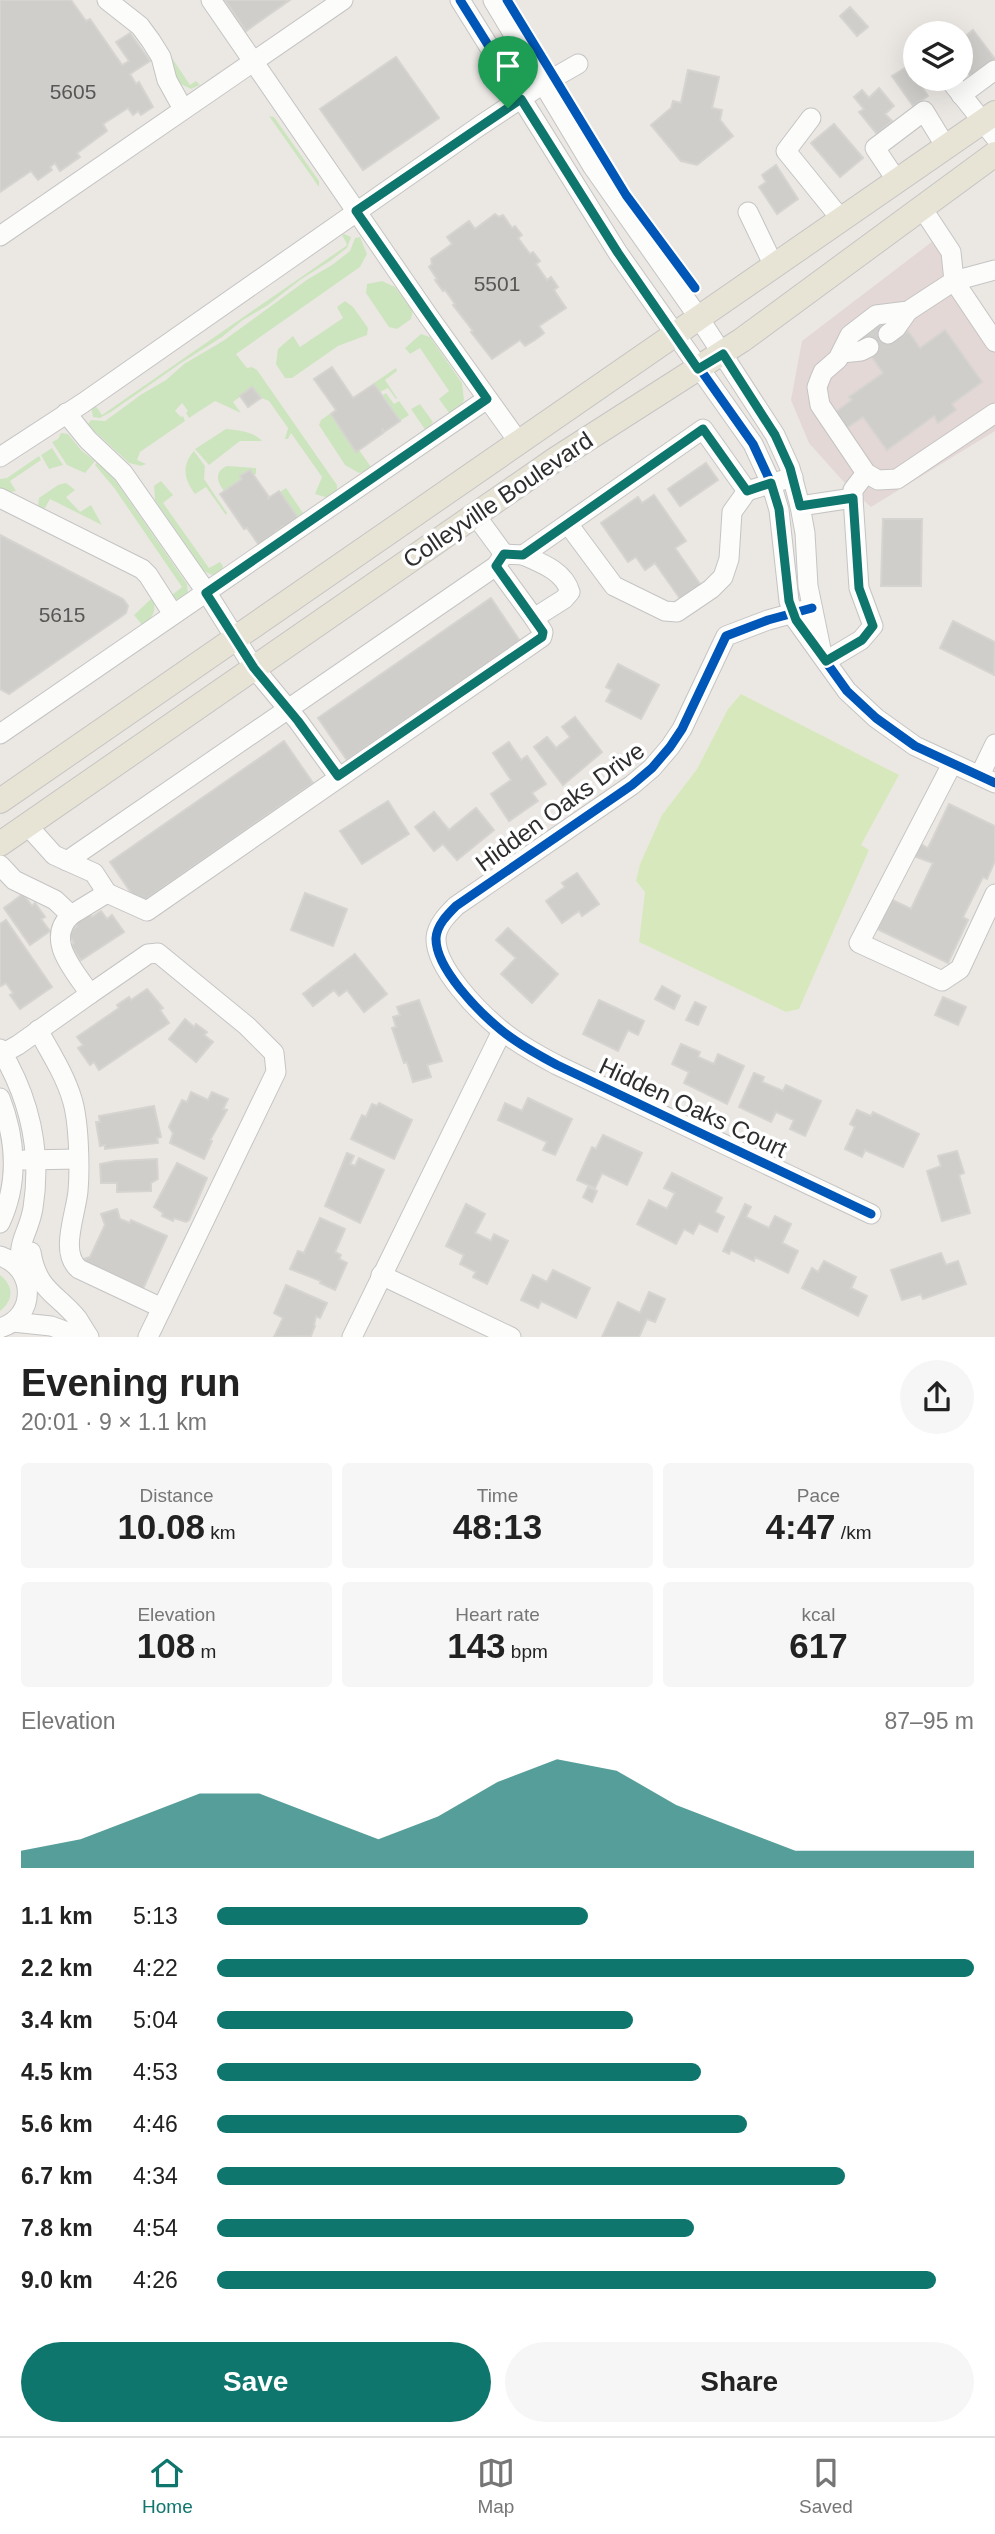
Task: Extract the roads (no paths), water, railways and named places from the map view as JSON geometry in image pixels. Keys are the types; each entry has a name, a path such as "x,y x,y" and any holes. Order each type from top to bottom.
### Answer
{"main road":[{"name":"Colleyville Boulevard","path":"2,794 235,640 518,441 946,147 991,123"},
{"name":"Colleyville Boulevard","path":"0,844 556,459 723,354 995,154"}],"street":[{"path":"107,0 140,26 151,41 161,57 167,80 183,109"},
{"path":"211,0 518,441"},
{"path":"0,236 343,0"},
{"path":"460,0 618,253 753,444 771,483 779,509 788,592 803,610"},
{"path":"493,0 593,167 699,318 775,435 793,477 805,533 807,586 803,610 796,620 847,691 876,718 915,746 987,779 995,744"},
{"path":"0,457 543,84 578,65"},
{"path":"961,95 995,70"},
{"path":"958,91 991,123"},
{"path":"897,181 876,148 924,111 946,147"},
{"path":"811,118 786,151 841,219"},
{"path":"922,208 951,252 954,281 995,342"},
{"path":"748,212 774,266"},
{"path":"888,334 908,312 954,281 995,270"},
{"path":"908,312 876,315 850,335 842,353 823,372 817,387 820,405 866,474 878,480 897,479 995,412"},
{"path":"842,353 861,351 869,347"},
{"path":"0,734 487,399"},
{"path":"66,413 88,440 123,473 254,668 298,721 338,776"},
{"path":"67,861 508,558 568,524 703,429 747,491"},
{"path":"825,659 862,640 873,626 859,588 853,498 853,490 866,474"},
{"path":"568,524 614,586 665,611 677,612 711,589 723,576 729,559 732,512 747,491 793,477"},
{"path":"0,498 142,569 173,614"},
{"path":"800,506 853,498"},
{"path":"27,825 54,855 94,873 107,893 147,911 542,637 543,632 534,618 508,558 475,516"},
{"path":"508,558 551,568 568,586 570,592 564,599 534,618"},
{"name":"Hidden Oaks Drive","path":"502,1031 480,1011 444,966 436,938 445,917 456,906 632,785 652,768 682,729 726,636 803,610"},
{"path":"953,764 859,943 942,981 960,969 995,894"},
{"path":"0,865 14,880 55,900 71,915"},
{"path":"90,994 61,950 61,928 71,915 107,893"},
{"path":"85,1337 76,1318 52,1296 40,1280 31,1253 36,1161 28,1110 17,1078 1,1053 148,954 158,953 247,1026 274,1053 276,1072 148,1337"},
{"path":"38,1030 72,1099 78,1159 78,1195 68,1248 73,1265 162,1308"},
{"path":"352,1337 502,1031"},
{"name":"Hidden Oaks Court","path":"502,1031 557,1065 871,1213"},
{"path":"0,1098 10,1129 13,1160 12,1191 0,1223"},
{"path":"13,1160 78,1159"},
{"path":"7,1325 22,1314 27,1303 27,1283 20,1252 32,1212"},
{"path":"0,1256 16,1264 45,1307 85,1337"},
{"path":"381,1275 512,1337"},
{"path":"7,1325 44,1324 85,1337"}]}
